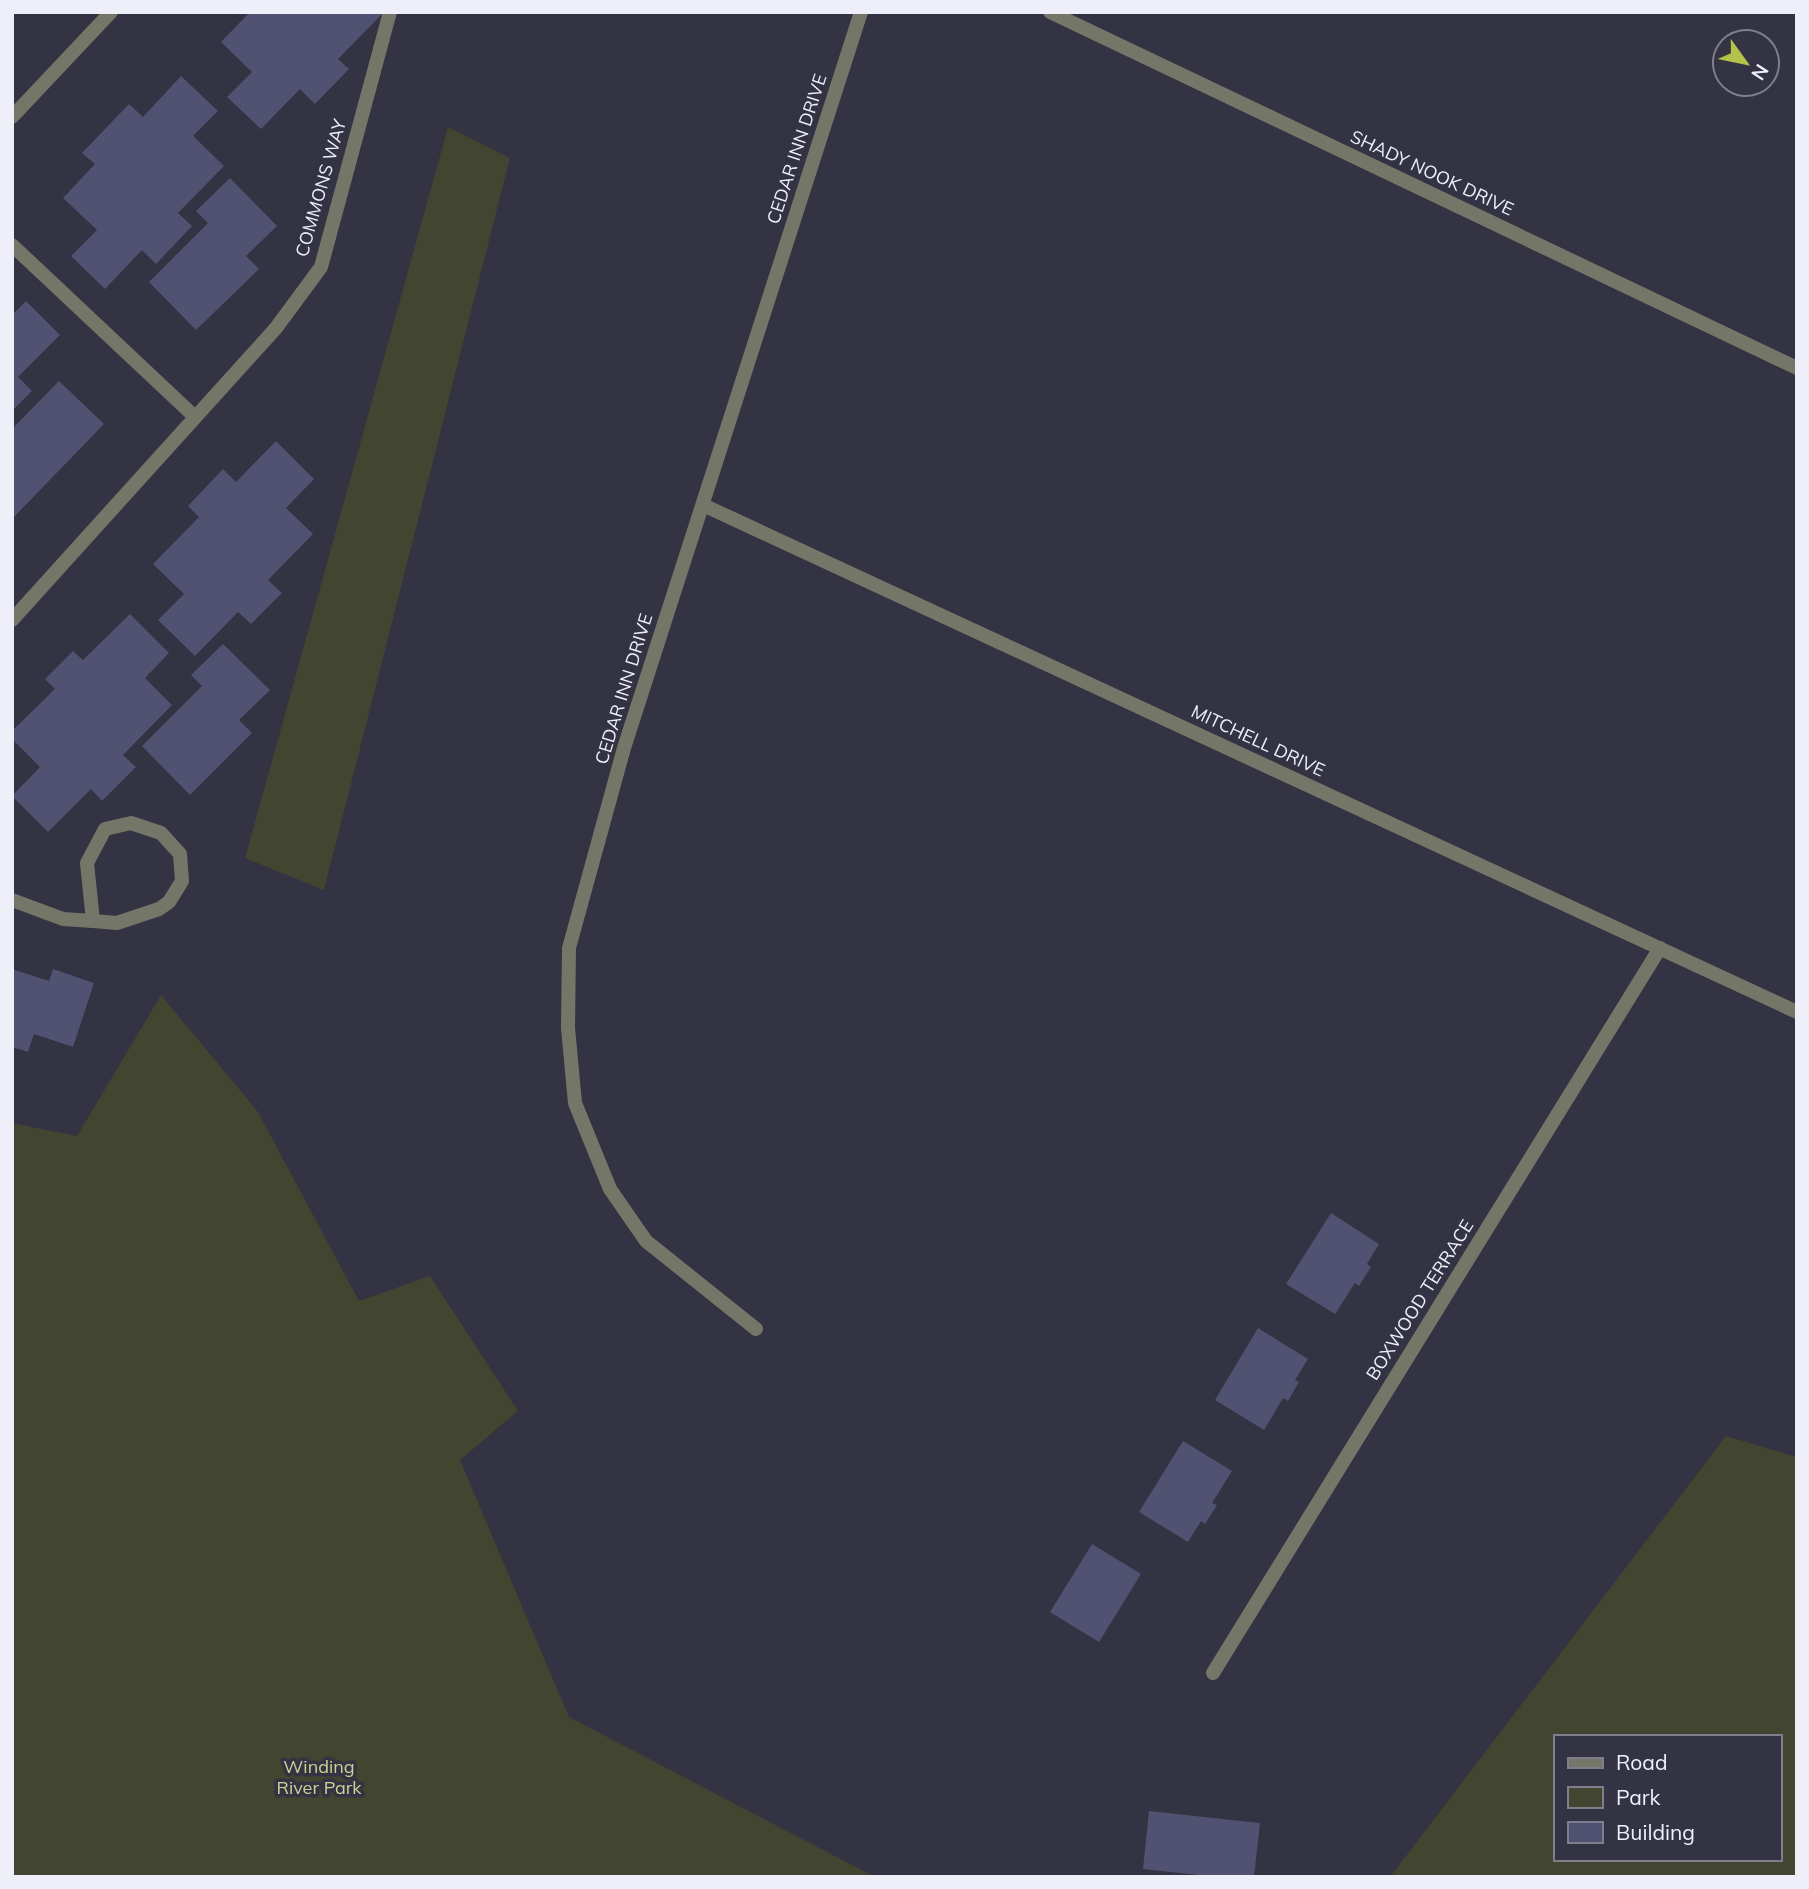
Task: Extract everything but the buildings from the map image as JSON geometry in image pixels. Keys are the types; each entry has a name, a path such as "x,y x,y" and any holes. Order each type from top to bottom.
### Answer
{"street":[{"path":"12,117 111,12"},
{"name":"COMMONS WAY","path":"12,620 276,328 321,267 390,12"},
{"name":"CEDAR INN DRIVE","path":"756,1329 646,1241 610,1189 575,1103 568,1028 569,948 624,748 861,12"},
{"name":"SHADY NOOK DRIVE","path":"1050,12 1797,368"},
{"path":"12,245 195,417"},
{"name":"MITCHELL DRIVE","path":"702,505 1797,1012"},
{"path":"12,900 63,919 117,923 159,909 169,902 182,881 180,855 161,833 131,823 105,829 87,863 93,921"},
{"name":"BOXWOOD TERRACE","path":"1213,1673 1660,948"}],"green space":[{"path":"448,127 510,158 324,890 245,858"},
{"name":"Winding River Park","path":"161,995 258,1112 359,1301 430,1276 518,1411 460,1460 569,1717 875,1877 12,1877 12,1123 77,1136"},
{"path":"1726,1436 1797,1457 1797,1877 1390,1877"}]}
